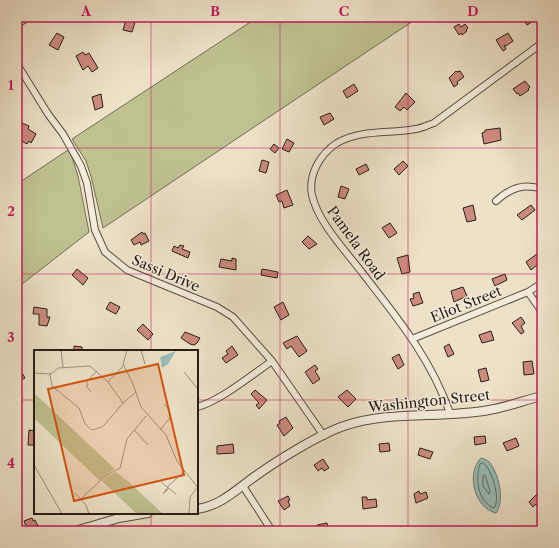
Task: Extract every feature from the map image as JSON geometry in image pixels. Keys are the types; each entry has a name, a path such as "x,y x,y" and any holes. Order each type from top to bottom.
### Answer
{"street":[{"path":"17,24 29,17"},
{"name":"Pamela Road","path":"450,413 434,374 412,339 317,211 312,194 311,181 317,164 324,154 336,144 350,137 375,132 417,129 434,123 542,43"},
{"name":"Sassi Drive","path":"17,64 48,114 63,134 81,166 87,183 95,230 104,252 127,270 217,307 233,317 272,361 324,436"},
{"path":"496,201 504,193 515,188 533,186 542,189"},
{"path":"542,283 528,292 542,312"},
{"name":"Eliot Street","path":"412,339 528,292"},
{"path":"198,407 203,406 231,389 272,361"},
{"name":"Washington Street","path":"198,509 209,507 243,486 257,474 343,426 371,418 489,410 542,396"},
{"path":"243,486 272,531"},
{"path":"75,531 119,518 142,514"}],"green space":[{"path":"258,17 419,17 103,228 86,161 72,139"},
{"path":"68,150 72,157 78,176 89,232 17,288 17,184"}],"water":[{"path":"481,458 489,462 493,467 500,487 500,502 496,513 488,510 482,504 475,489 473,481 474,472 476,464"}],"building":[{"path":"127,17 136,19 132,32 123,30"},
{"path":"522,17 540,17 527,25"},
{"path":"459,24 461,27 465,24 468,28 462,35 461,33 459,35 454,27"},
{"path":"57,33 64,37 58,50 49,45"},
{"path":"508,33 513,41 506,46 504,45 506,49 503,51 496,40"},
{"path":"83,52 85,55 89,53 98,68 92,72 88,66 83,70 76,56"},
{"path":"456,71 460,71 464,77 457,82 458,84 454,87 449,78"},
{"path":"525,81 530,87 528,89 529,90 520,96 513,89"},
{"path":"354,84 358,91 347,98 343,91"},
{"path":"406,93 415,102 407,110 404,107 400,111 395,107"},
{"path":"101,94 103,107 95,110 92,97"},
{"path":"330,113 334,119 324,125 320,117"},
{"path":"17,121 29,126 28,129 36,134 31,143 29,141 27,144 18,139 20,135 17,133"},
{"path":"500,128 501,140 484,144 482,133 485,132 485,130"},
{"path":"287,139 294,143 289,152 282,149"},
{"path":"274,144 279,148 275,153 270,149"},
{"path":"262,160 269,162 266,173 259,171"},
{"path":"403,161 408,166 399,175 394,169"},
{"path":"366,164 369,170 359,175 356,169"},
{"path":"341,186 349,189 345,199 338,197"},
{"path":"287,190 293,205 284,208 282,201 279,202 276,195"},
{"path":"473,205 476,220 467,222 463,208"},
{"path":"531,205 535,210 522,220 517,215"},
{"path":"390,223 397,233 389,238 382,228"},
{"path":"142,232 143,234 145,233 149,241 141,245 140,242 134,245 131,240"},
{"path":"308,236 317,244 309,249 302,242"},
{"path":"180,245 184,246 182,249 190,252 188,258 172,251 174,246 178,248"},
{"path":"537,254 542,261 531,270 526,262"},
{"path":"408,255 410,272 402,274 397,258"},
{"path":"232,258 236,259 236,270 219,267 221,259 232,261"},
{"path":"77,269 88,278 83,285 72,275"},
{"path":"262,269 278,272 277,278 261,275"},
{"path":"505,274 507,280 495,286 492,279"},
{"path":"463,287 467,296 454,302 451,291"},
{"path":"419,292 423,303 413,306 410,299 414,298 413,294"},
{"path":"110,302 120,307 116,314 106,309"},
{"path":"283,302 289,315 281,320 274,307"},
{"path":"34,307 47,309 47,317 50,317 47,326 39,325 39,314 33,314"},
{"path":"521,317 525,323 521,326 524,332 521,334 512,323"},
{"path":"143,324 153,334 148,340 137,330"},
{"path":"491,331 494,340 482,343 479,335"},
{"path":"185,332 200,338 197,343 194,345 190,344 181,338"},
{"path":"297,336 307,351 299,357 291,346 287,349 283,343"},
{"path":"449,344 454,354 448,357 444,347"},
{"path":"74,346 82,347 82,350 74,350"},
{"path":"232,346 238,355 226,363 222,358 228,354 226,351"},
{"path":"399,354 404,365 398,369 392,358"},
{"path":"532,361 534,374 524,375 523,362"},
{"path":"17,364 25,378 19,381 17,378"},
{"path":"315,365 318,369 315,371 320,379 313,384 305,372"},
{"path":"486,368 489,380 481,382 478,370"},
{"path":"255,390 267,400 259,409 256,405 259,403 251,394"},
{"path":"347,390 356,399 348,407 338,397"},
{"path":"286,417 293,428 284,436 277,425 280,423 279,421"},
{"path":"29,430 34,431 34,445 28,445"},
{"path":"485,436 486,443 475,445 474,437"},
{"path":"516,438 519,446 507,451 503,443"},
{"path":"389,443 390,451 380,452 379,444"},
{"path":"233,444 234,453 217,454 217,446"},
{"path":"420,448 433,452 430,459 418,455"},
{"path":"323,459 329,468 324,471 322,468 318,471 314,465"},
{"path":"419,491 420,494 426,492 428,498 416,503 414,494"},
{"path":"537,494 542,500 542,504 539,507 536,504 533,507 529,502"},
{"path":"288,496 290,506 284,510 278,501"},
{"path":"362,497 367,497 367,500 376,499 377,507 363,509"},
{"path":"32,518 38,526 36,527 37,529 28,531 24,521"},
{"path":"327,523 329,530 318,531 317,525"}]}
